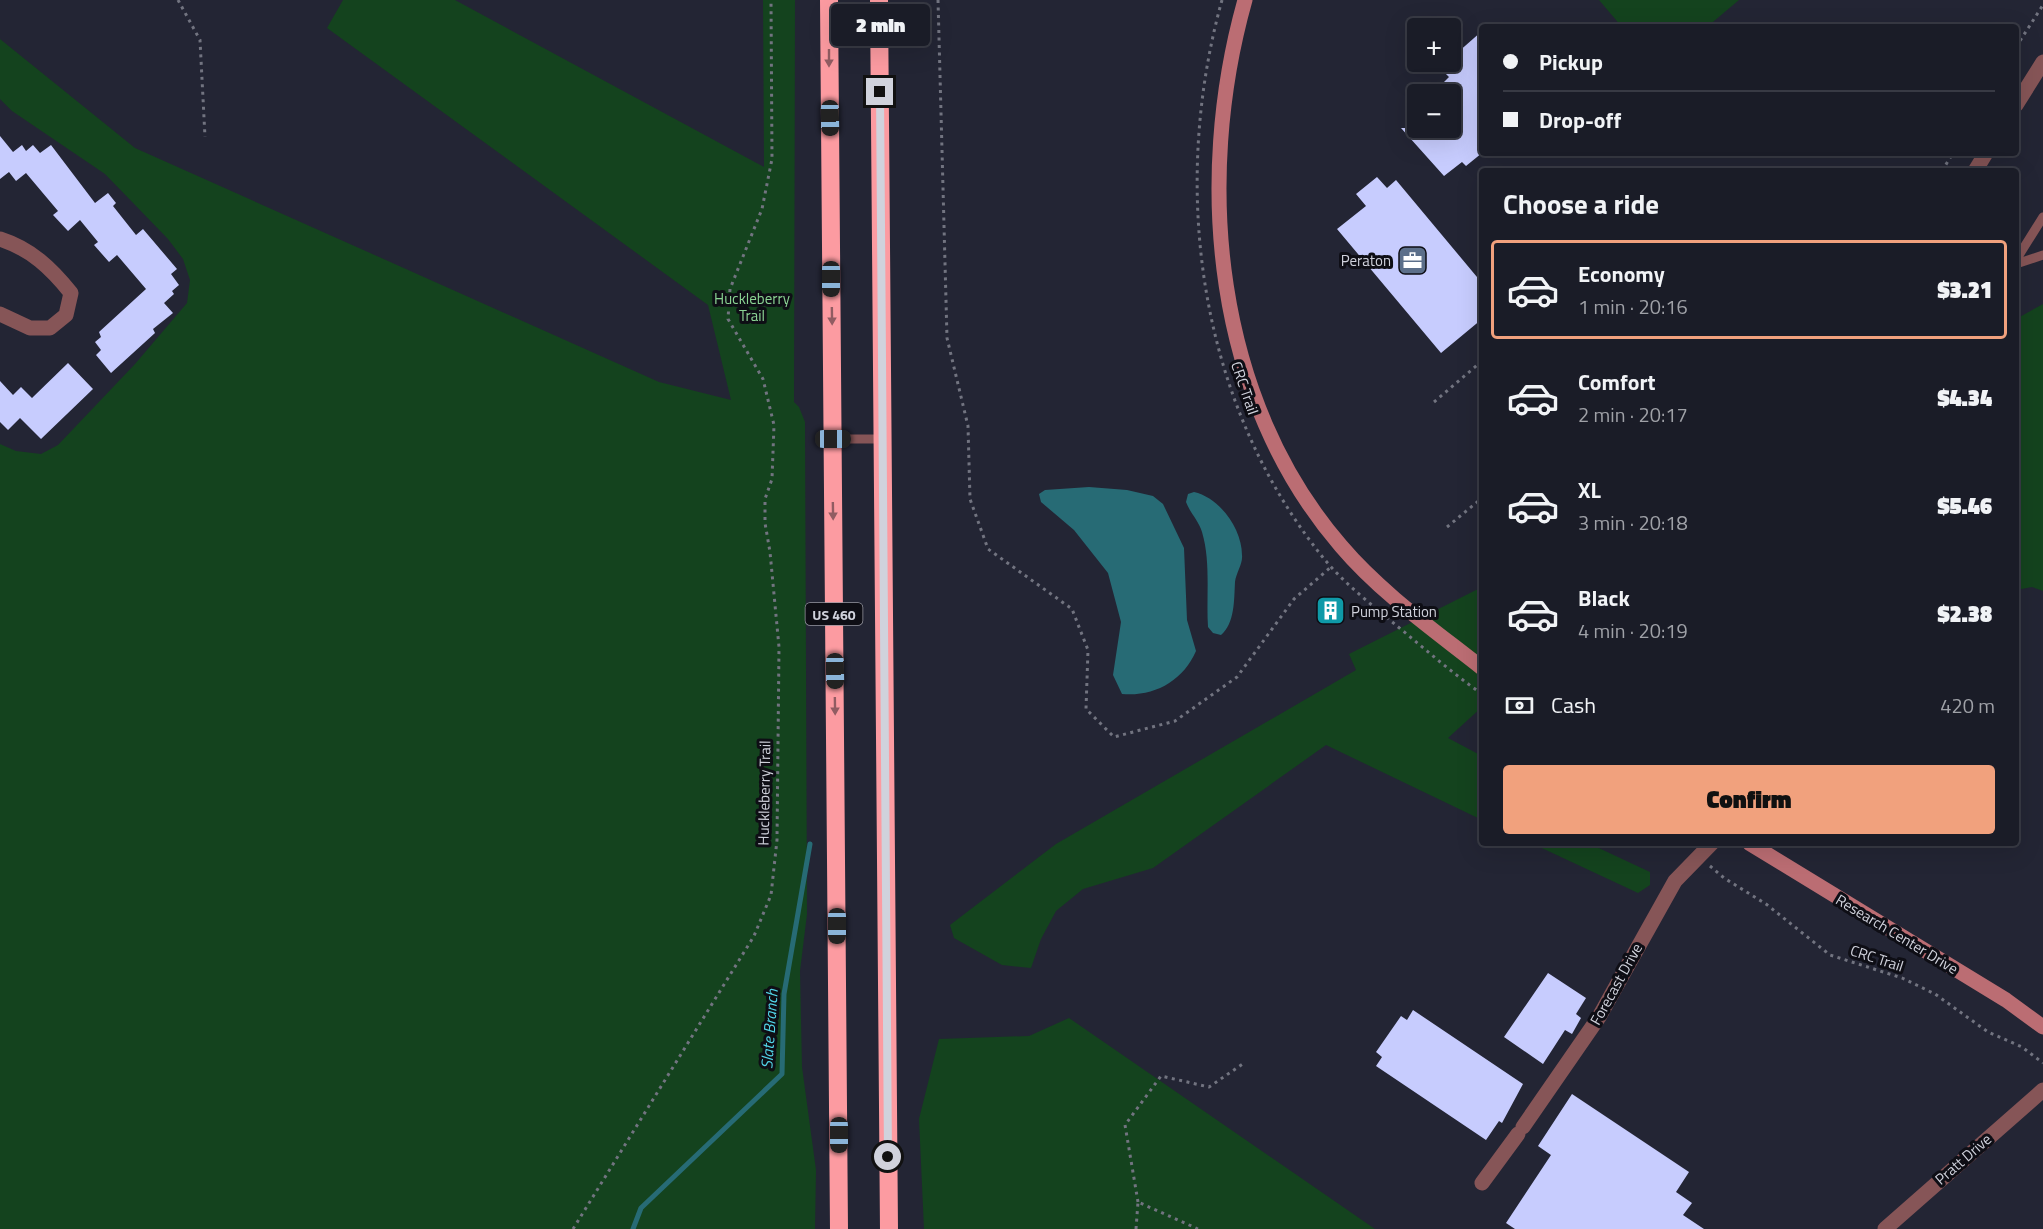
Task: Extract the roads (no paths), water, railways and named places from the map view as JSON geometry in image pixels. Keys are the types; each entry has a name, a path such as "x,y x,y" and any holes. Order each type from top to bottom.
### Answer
{"highway":[{"name":"US 460","path":"829,0 839,1229"},
{"name":"US 460","path":"879,0 889,1229"}],"main road":[{"path":"1245,0 1225,86 1218,146 1218,197 1223,266 1239,344 1254,394 1284,463 1305,498 1342,547 1371,578 1479,666"},
{"name":"Research Center Drive","path":"1754,846 2006,1000 2043,1027"}],"street":[{"path":"2019,100 2043,62"},
{"path":"0,239 18,245 37,256 71,293 66,315 50,328 30,328 0,314"},
{"name":"Forecast Drive","path":"1482,1183 1599,1017 1675,881 1709,846"},
{"name":"Pratt Drive","path":"1885,1229 2043,1090"}],"lane":[{"path":"2019,257 2043,217"},
{"path":"2019,261 2043,255"},
{"path":"833,439 882,439"}],"waterway":[{"name":"Slate Branch","path":"633,1229 641,1208 782,1074 784,994 810,844"}],"place":[{"name":"Peraton","path":"1412,260"},
{"name":"Pump Station","path":"1330,611"}],"park label":[{"name":"Huckleberry Trail","path":"752,306"}]}
